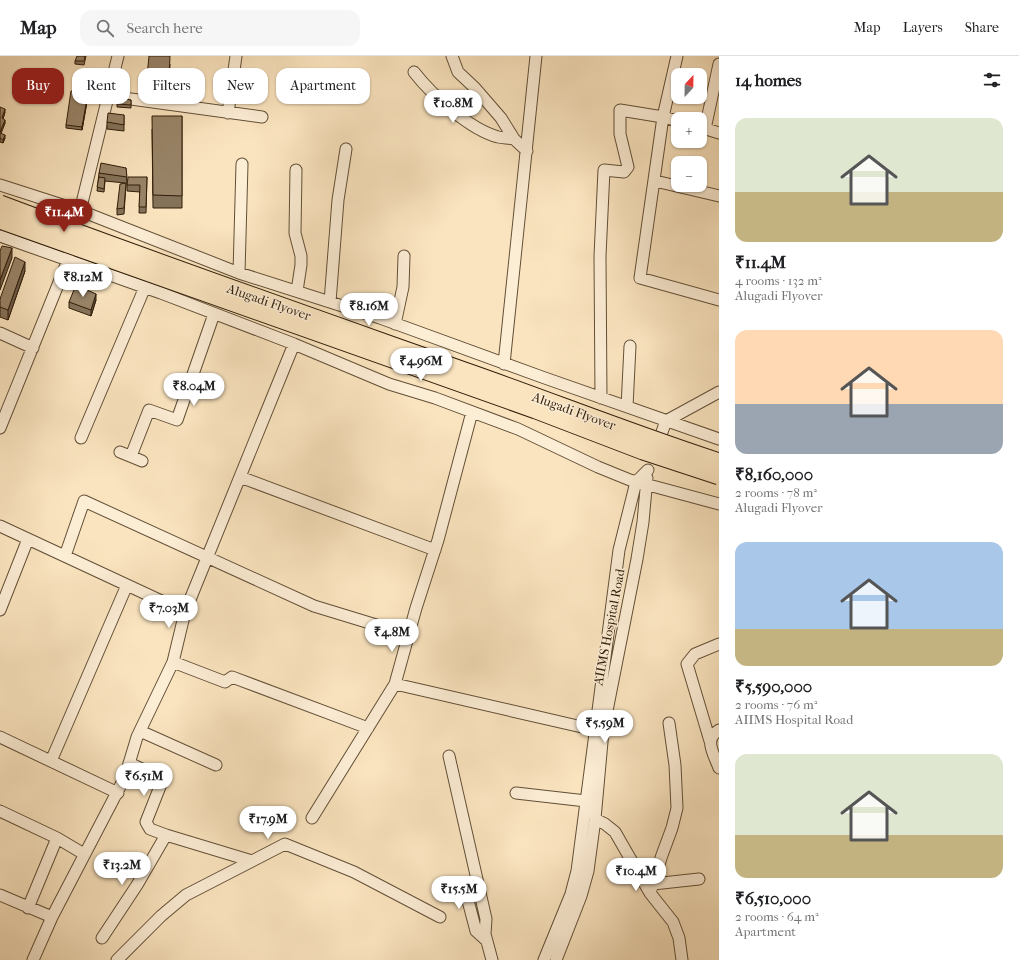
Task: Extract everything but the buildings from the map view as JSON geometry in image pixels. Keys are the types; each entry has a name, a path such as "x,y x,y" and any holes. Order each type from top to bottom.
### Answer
{"highway":[{"name":"Alugadi Flyover","path":"0,204 136,255 531,395 653,440 719,462"},
{"name":"Alugadi Flyover","path":"0,220 536,410 643,451 719,476"}],"street":[{"path":"115,68 118,56"},
{"path":"228,113 236,56"},
{"path":"504,364 536,56"},
{"path":"677,56 663,117 640,278 719,300"},
{"path":"452,57 458,72 475,88 501,118 514,139 527,151"},
{"path":"706,112 719,64"},
{"path":"414,72 444,103 475,126 498,136 514,139"},
{"path":"130,99 262,117"},
{"path":"0,428 68,260 107,104"},
{"path":"601,398 600,256 604,170 624,172 628,167 620,134 620,110 671,119"},
{"path":"707,129 719,133"},
{"path":"330,302 338,200 346,149"},
{"path":"239,273 242,164"},
{"path":"296,170 295,233 301,256 297,292"},
{"path":"655,181 719,196"},
{"path":"0,184 81,211 239,273 395,324 627,408 719,439"},
{"path":"0,236 145,287 294,344 389,384 435,398 518,429 598,467 636,482 719,504"},
{"path":"395,324 403,287 404,256"},
{"path":"81,438 145,287"},
{"path":"131,456 149,410 177,420 214,314"},
{"path":"0,333 32,348"},
{"path":"33,960 52,917 125,777 140,731 173,662 185,612 294,344"},
{"path":"627,408 630,346"},
{"path":"662,432 666,421 719,392"},
{"path":"312,818 395,684 435,550 472,412"},
{"path":"120,452 142,461"},
{"name":"AIIMS Hospital Road","path":"544,960 571,894 577,872 590,803 603,731 637,559 648,470 636,482 619,550 595,730 590,803 595,820 588,871 581,896 556,960"},
{"path":"240,477 435,550"},
{"path":"65,556 84,501 314,606 409,635"},
{"path":"0,526 185,612"},
{"path":"0,610 28,539"},
{"path":"51,761 127,585"},
{"path":"719,644 695,654 688,664 719,768"},
{"path":"173,662 225,682 232,677 368,728"},
{"path":"395,684 595,730"},
{"path":"652,888 677,808 675,764 670,722"},
{"path":"710,741 711,736 719,730"},
{"path":"140,731 216,765"},
{"path":"0,737 118,793"},
{"path":"449,756 486,919 485,934 492,960"},
{"path":"129,763 163,779 146,822 150,829 252,861"},
{"path":"516,793 590,803"},
{"path":"1,814 58,838 84,854"},
{"path":"595,820 610,827 615,832 652,888 673,922 679,938 682,960"},
{"path":"102,938 166,835"},
{"path":"28,908 58,838"},
{"path":"117,960 161,916 186,895 285,844 354,872 440,917"},
{"path":"652,888 699,879"},
{"path":"0,895 52,917"}]}
